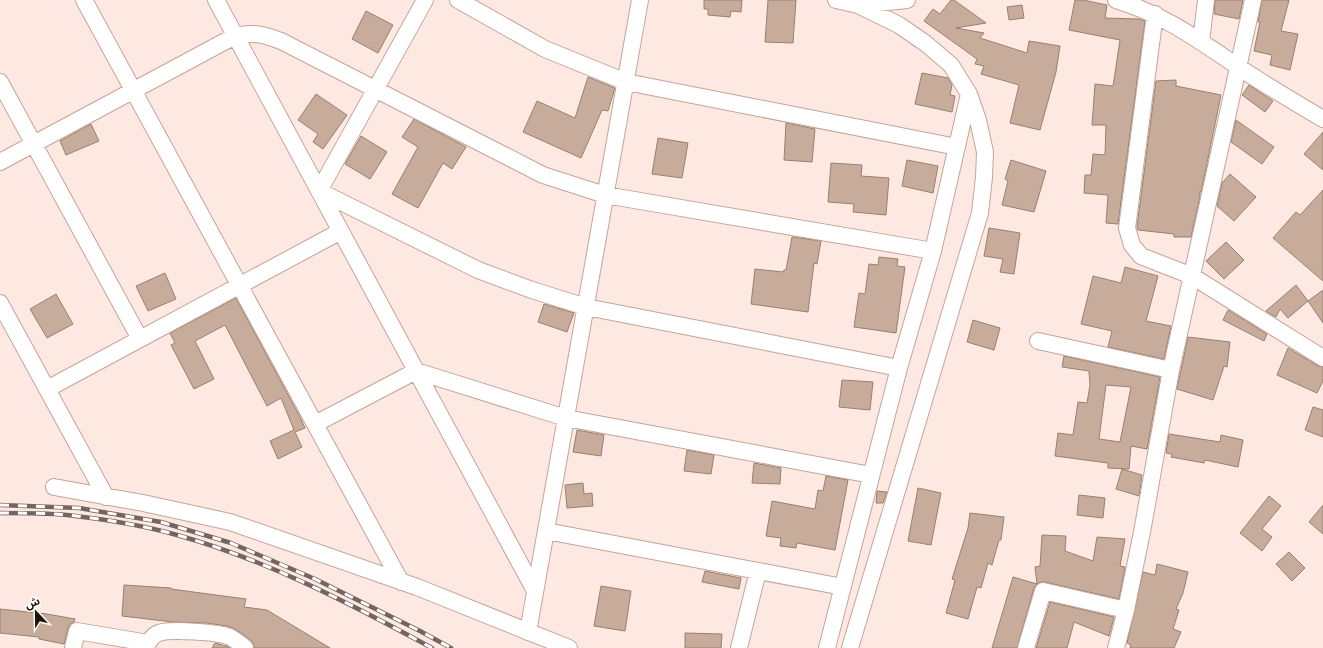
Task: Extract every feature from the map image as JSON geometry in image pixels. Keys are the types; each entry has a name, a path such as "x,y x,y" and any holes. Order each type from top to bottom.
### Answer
{"street":[{"path":"84,0 401,582"},
{"path":"216,0 536,591"},
{"path":"319,191 425,0"},
{"path":"458,0 545,49 626,82 957,147"},
{"path":"528,632 640,0"},
{"path":"836,0 858,5 899,25 925,43 951,66 969,94 978,120 985,152 980,213 850,648"},
{"path":"858,5 907,0"},
{"path":"1116,0 1138,6 1170,22 1238,67 1323,119"},
{"path":"1201,42 1206,0"},
{"path":"1116,648 1126,610 1142,532 1171,370 1253,0"},
{"path":"1155,14 1127,228 1132,245 1141,256 1192,276 1323,358"},
{"path":"0,162 235,36 250,33 263,35 281,41 543,175 605,195 932,251"},
{"path":"0,82 140,339"},
{"path":"827,648 898,368 932,251 969,94"},
{"path":"319,191 478,270 532,290 586,307 898,368"},
{"path":"47,389 341,231"},
{"path":"0,303 106,497"},
{"path":"1038,342 1171,370"},
{"path":"315,424 416,371 566,418 871,475"},
{"path":"54,487 230,522 401,582 568,648"},
{"path":"546,531 843,587"},
{"path":"739,648 758,571"},
{"path":"1026,648 1044,592 1126,610"},
{"path":"73,648 77,631 147,645 158,633 168,631 210,633 229,637 245,648"}],"building":[{"path":"704,0 742,0 741,12 731,11 730,17 708,15 708,9 704,9"},
{"path":"768,0 796,0 793,43 765,42"},
{"path":"951,0 954,0 986,23 956,28 984,33 980,38 1027,53 1029,41 1060,46 1056,72 1040,130 1010,123 1019,85 981,74 984,66 975,64 977,59 924,21 933,9 940,14"},
{"path":"1075,0 1083,0 1107,5 1105,18 1139,19 1145,21 1118,224 1106,223 1108,195 1084,193 1085,175 1091,175 1093,154 1105,155 1106,125 1092,125 1095,84 1113,86 1120,40 1069,30"},
{"path":"1215,0 1243,0 1239,19 1214,14"},
{"path":"1262,0 1289,0 1281,31 1298,34 1290,70 1270,65 1272,55 1254,51 1260,22 1258,22"},
{"path":"1022,5 1024,18 1009,20 1007,7"},
{"path":"366,11 393,25 378,53 352,39"},
{"path":"922,73 948,78 952,85 950,95 955,96 952,112 915,104"},
{"path":"588,77 615,88 608,111 602,110 581,158 523,132 537,101 575,118"},
{"path":"1176,80 1176,86 1221,95 1191,237 1174,237 1174,234 1138,230 1137,227 1156,81"},
{"path":"1249,85 1273,101 1265,112 1242,95"},
{"path":"316,94 347,115 323,149 313,142 318,134 298,120"},
{"path":"414,119 466,147 452,169 443,163 418,208 392,194 418,147 402,137"},
{"path":"1236,120 1274,147 1262,164 1231,142"},
{"path":"786,123 815,129 812,162 784,160"},
{"path":"91,124 99,141 66,155 60,141"},
{"path":"1323,132 1323,170 1304,154"},
{"path":"361,136 387,152 370,179 345,164"},
{"path":"658,138 688,143 682,178 652,174"},
{"path":"907,160 938,166 933,193 902,186"},
{"path":"1011,160 1046,171 1034,212 1002,205 1008,181 1005,179"},
{"path":"831,163 862,165 861,176 889,178 886,215 853,212 854,204 828,202"},
{"path":"1230,174 1256,197 1234,221 1217,206 1222,183"},
{"path":"1323,190 1323,281 1273,238 1296,212 1300,215"},
{"path":"989,228 1020,233 1014,274 1000,272 1003,259 984,256"},
{"path":"792,237 821,241 817,264 814,263 808,312 751,304 755,269 783,272 786,270"},
{"path":"1226,242 1244,260 1224,279 1206,261"},
{"path":"879,257 898,259 897,266 905,267 896,333 854,327 859,293 865,294 869,264 878,265"},
{"path":"1125,267 1158,276 1146,321 1171,326 1164,359 1108,347 1112,331 1081,324 1093,276 1121,283"},
{"path":"165,273 176,299 148,311 136,286"},
{"path":"1296,285 1308,301 1288,318 1280,309 1276,317 1266,311"},
{"path":"1323,290 1323,323 1308,301"},
{"path":"56,294 73,324 47,338 30,309"},
{"path":"236,298 305,428 295,432 302,447 278,459 270,441 294,430 281,398 267,406 225,325 195,341 214,379 194,389 171,345 175,343 170,333"},
{"path":"544,304 574,313 567,332 538,322"},
{"path":"1228,310 1267,334 1264,341 1223,320"},
{"path":"973,320 1000,328 994,350 967,342"},
{"path":"1188,337 1230,342 1227,367 1224,366 1213,400 1177,389"},
{"path":"1288,348 1318,366 1323,367 1323,381 1317,393 1277,375"},
{"path":"1064,356 1160,377 1147,449 1131,446 1129,469 1108,468 1108,463 1055,456 1058,433 1073,435 1078,402 1087,403 1090,385 1089,371 1062,367","holes":["1106,385 1131,387 1120,442 1099,439"]},
{"path":"842,380 873,382 870,410 839,407"},
{"path":"1313,407 1323,410 1323,437 1305,430"},
{"path":"577,430 604,435 601,456 573,452"},
{"path":"1169,434 1220,442 1221,435 1243,440 1238,467 1205,460 1204,463 1171,457 1172,454 1166,453"},
{"path":"687,450 714,455 711,474 684,471"},
{"path":"754,463 781,468 780,484 752,483"},
{"path":"1122,469 1142,475 1139,496 1116,489"},
{"path":"826,476 848,480 835,550 797,543 796,548 780,546 781,538 766,536 772,501 815,509 818,490 823,491"},
{"path":"583,483 584,494 592,493 593,506 567,508 565,485"},
{"path":"918,488 941,493 931,545 908,541"},
{"path":"877,491 887,492 883,503 876,503"},
{"path":"1079,495 1105,498 1103,518 1077,515"},
{"path":"1269,496 1281,506 1262,529 1272,537 1262,551 1240,533"},
{"path":"1323,505 1323,534 1309,522"},
{"path":"970,513 1004,517 1001,540 999,540 992,565 988,563 981,588 977,587 968,619 946,613 955,580 952,579 968,528"},
{"path":"1042,535 1066,536 1065,551 1093,561 1097,537 1125,539 1120,566 1125,567 1119,599 1045,582 1037,584 1035,567 1040,566"},
{"path":"1289,552 1305,568 1292,581 1276,564"},
{"path":"1157,564 1188,572 1183,593 1176,609 1179,610 1173,629 1181,632 1174,648 1130,648 1131,645 1127,643 1143,572 1155,575"},
{"path":"705,571 741,578 739,589 702,582"},
{"path":"1013,577 1037,584 1034,588 1017,648 992,648"},
{"path":"124,585 171,588 246,599 244,607 267,610 330,648 254,648 252,641 235,629 227,626 122,616"},
{"path":"601,586 631,591 625,631 594,626"},
{"path":"1050,602 1114,617 1109,636 1074,622 1067,648 1036,648"},
{"path":"0,609 47,614 75,619 68,628 64,644 39,639 39,637 0,633"},
{"path":"685,633 722,634 721,648 685,648"},
{"path":"215,643 226,646 230,648 212,648"}],"railway":[{"path":"0,505 79,508 161,522 231,543 315,579 451,648"},
{"path":"0,513 59,514 108,520 164,531 210,545 308,584 371,615 432,648"}]}
